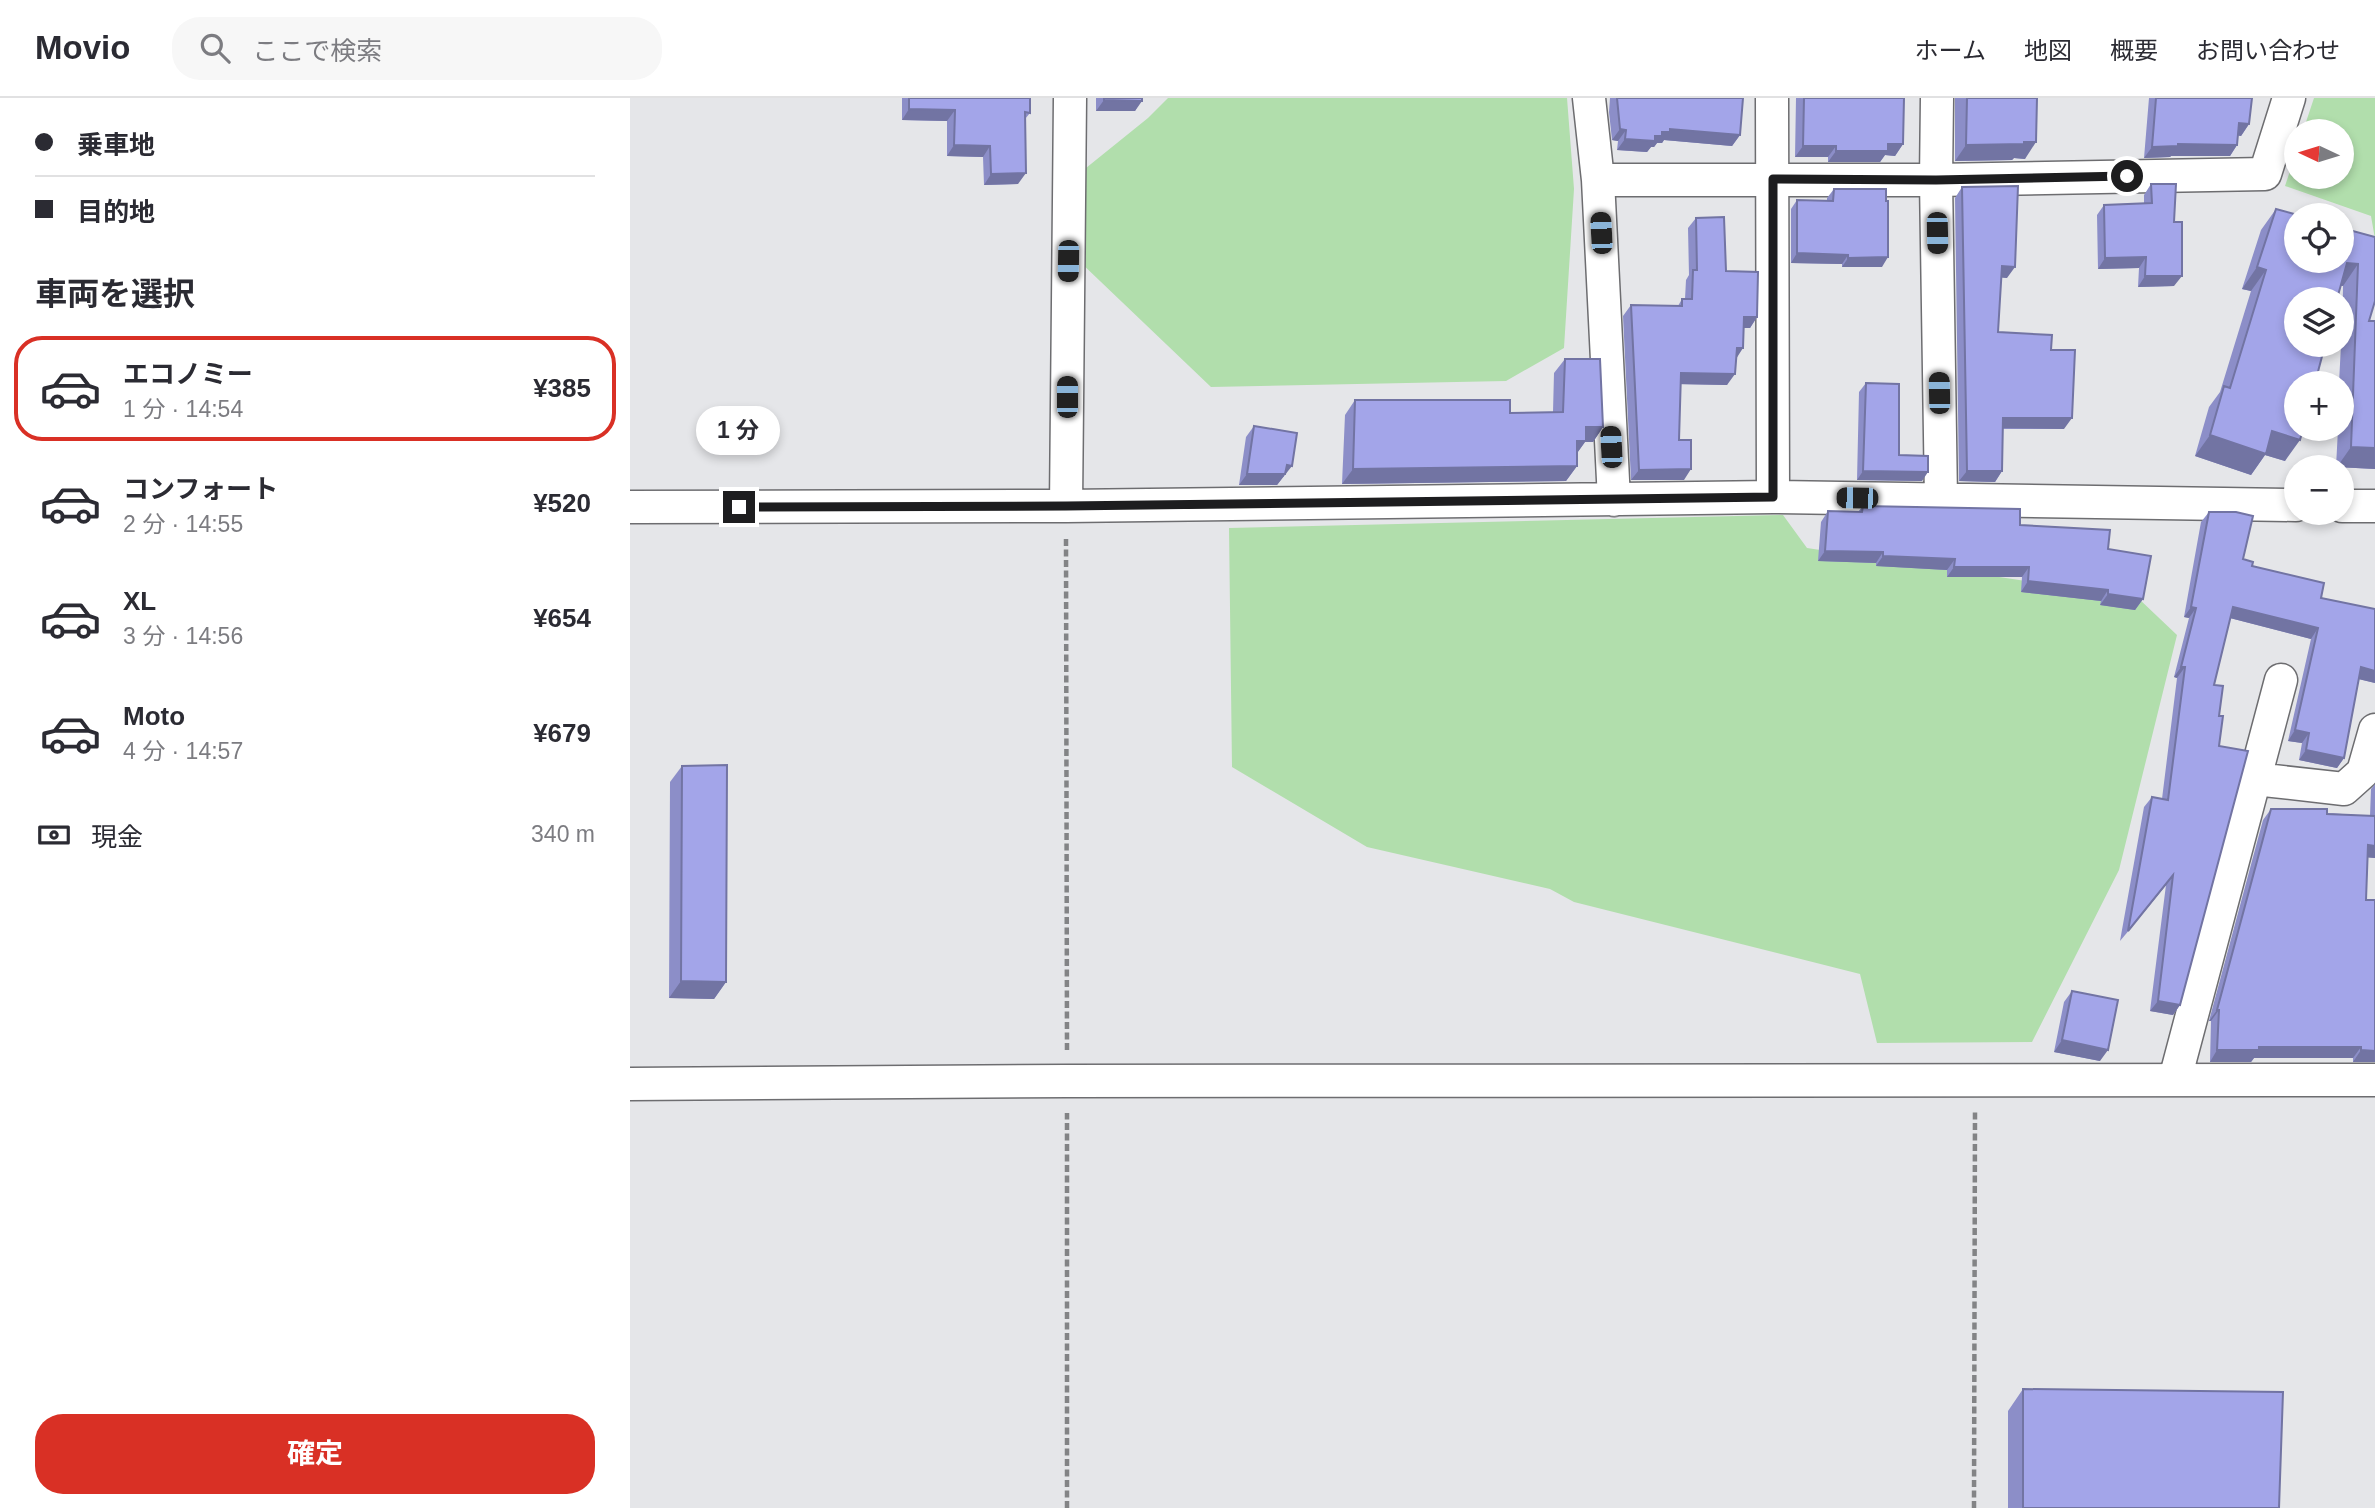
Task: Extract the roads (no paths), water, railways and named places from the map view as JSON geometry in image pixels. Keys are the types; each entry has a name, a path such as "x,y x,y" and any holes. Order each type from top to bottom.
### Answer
{"street":[{"path":"1066,506 1070,98"},
{"path":"1589,98 1598,180 1614,500"},
{"path":"1772,98 1773,497"},
{"path":"1937,98 1941,499"},
{"path":"1598,180 1936,180 2264,174 2289,98"},
{"path":"630,507 1066,506 1773,497 2284,505"},
{"path":"2354,506 2375,506"},
{"path":"2175,1079 2281,680"},
{"path":"2255,779 2344,789 2363,772 2375,730"},
{"path":"630,1084 2375,1080"}]}
